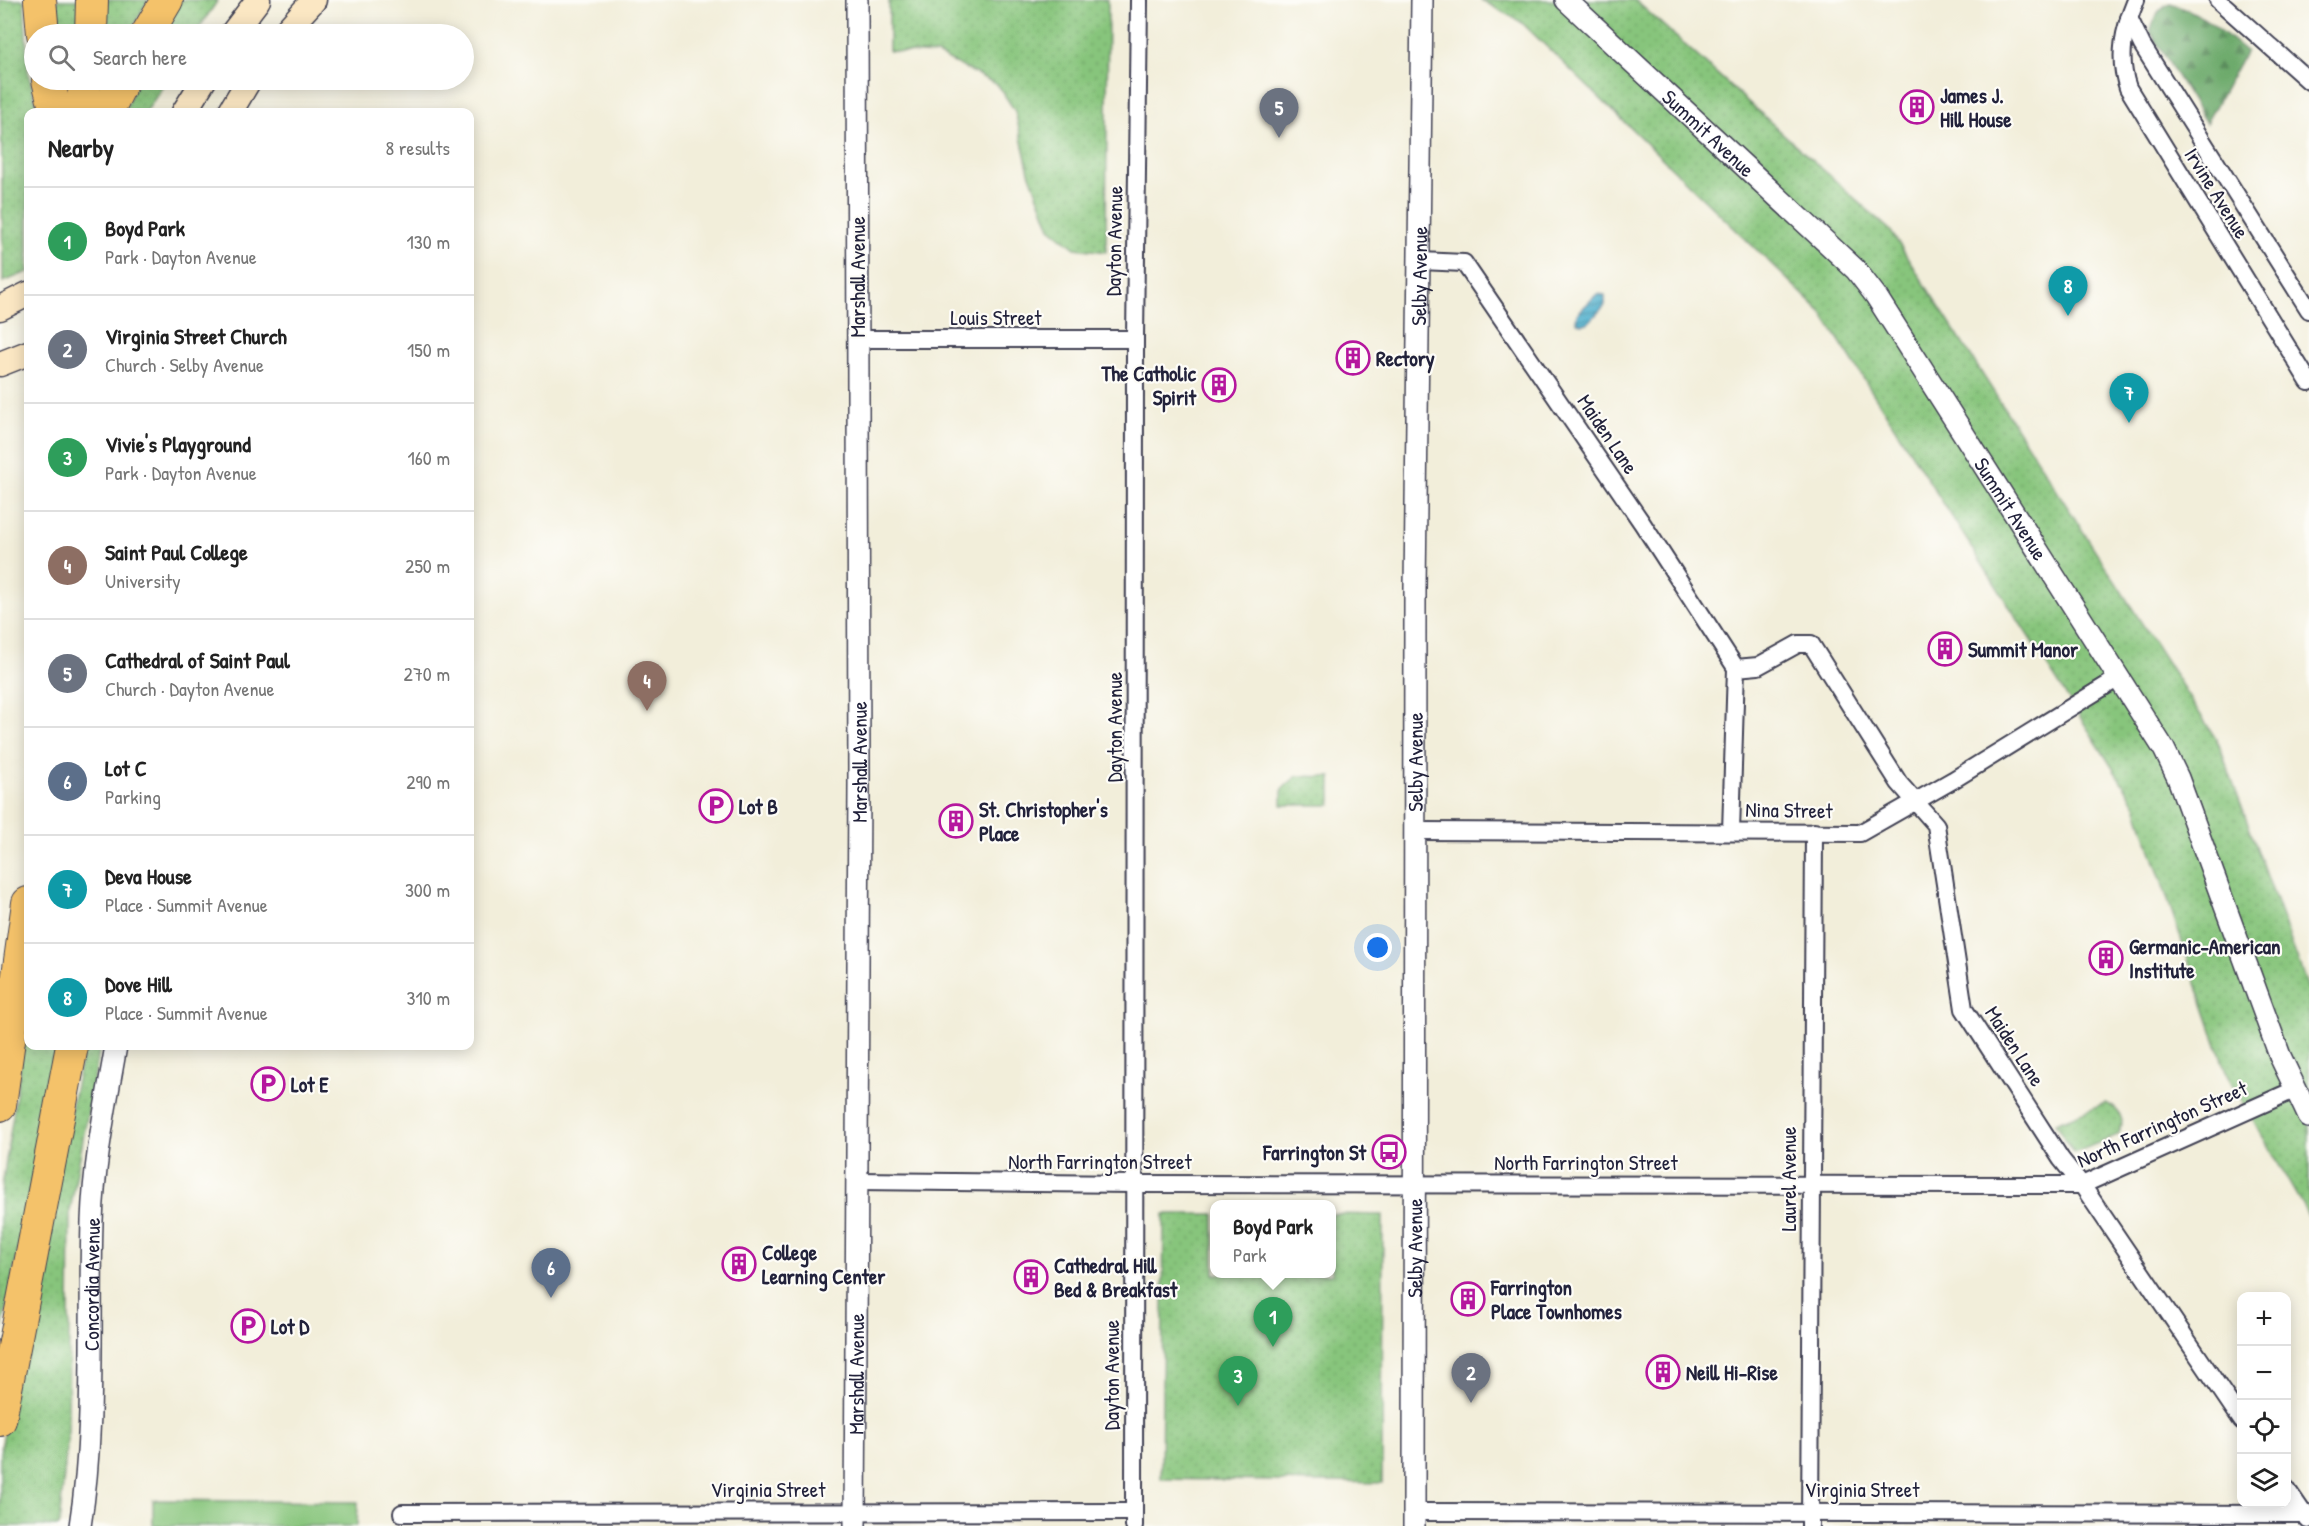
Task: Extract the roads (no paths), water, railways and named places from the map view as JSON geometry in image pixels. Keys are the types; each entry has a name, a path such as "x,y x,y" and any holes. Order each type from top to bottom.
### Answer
{"highway":[{"path":"40,0 42,24"},
{"path":"91,24 92,0"},
{"path":"153,24 167,0"},
{"path":"50,90 55,108"},
{"path":"82,108 84,90"},
{"path":"109,108 118,90"},
{"path":"0,1105 24,932"},
{"path":"0,1420 71,1050"}],"main road":[{"path":"240,24 258,0"},
{"path":"293,24 314,0"},
{"path":"186,108 198,90"},
{"path":"232,108 243,90"},
{"path":"0,308 24,296"},
{"path":"0,364 24,355"}],"street":[{"name":"Marshall Avenue","path":"855,1519 859,795 857,0"},
{"name":"Dayton Avenue","path":"1134,1519 1135,339 1139,0"},
{"name":"Selby Avenue","path":"1414,1519 1415,543 1421,261 1422,0"},
{"name":"Summit Avenue","path":"1566,0 1856,270 1876,296 2164,749 2178,778 2294,1090 2309,1117"},
{"name":"Irvine Avenue","path":"2136,0 2129,18 2121,58 2123,74 2134,101 2309,382"},
{"path":"2218,0 2309,81"},
{"name":"Irvine Avenue","path":"2129,18 2142,45 2309,310"},
{"name":"Maiden Lane","path":"1421,261 1464,263 1471,271 1642,523 1736,668 1758,666 1798,644 1811,644 1899,783 1936,825 1964,1009 2061,1159 2082,1185 2237,1415"},
{"name":"Louis Street","path":"857,339 1135,339"},
{"path":"1731,832 1736,668"},
{"name":"Nina Street","path":"1414,831 1860,833 2120,677"},
{"name":"Laurel Avenue","path":"1810,1519 1810,1186 1814,832"},
{"name":"Concordia Avenue","path":"80,1526 88,1460 91,1407 92,1220 99,1150 115,1050"},
{"name":"North Farrington Street","path":"856,1181 1134,1184 2082,1185 2294,1090"},
{"path":"2291,1495 2307,1517"},
{"name":"Virginia Street","path":"402,1513 855,1519 1134,1519"},
{"name":"Virginia Street","path":"1414,1519 2307,1517"}],"water":[{"path":"1597,294 1605,295 1605,305 1588,323 1581,324 1576,321 1577,314"}],"place":[{"name":"James J. Hill House","path":"1917,107"},
{"name":"Cathedral of Saint Paul","path":"1279,138"},
{"name":"Dove Hill","path":"2068,316"},
{"name":"Rectory","path":"1353,358"},
{"name":"The Catholic Spirit","path":"1219,385"},
{"name":"Deva House","path":"2129,423"},
{"name":"Summit Manor","path":"1945,649"},
{"name":"Saint Paul College","path":"647,711"},
{"name":"Lot B","path":"716,806"},
{"name":"St. Christopher's Place","path":"956,821"},
{"name":"Germanic-American Institute","path":"2106,958"},
{"name":"Lot E","path":"268,1084"},
{"name":"Farrington St","path":"1389,1152"},
{"name":"College Learning Center","path":"739,1264"},
{"name":"Cathedral Hill Bed & Breakfast","path":"1031,1277"},
{"name":"Lot C","path":"551,1298"},
{"name":"Farrington Place Townhomes","path":"1468,1299"},
{"name":"Lot D","path":"248,1326"},
{"name":"Boyd Park","path":"1273,1347"},
{"name":"Neill Hi-Rise","path":"1663,1372"},
{"name":"Virginia Street Church","path":"1471,1403"},
{"name":"Vivie's Playground","path":"1238,1406"}]}
